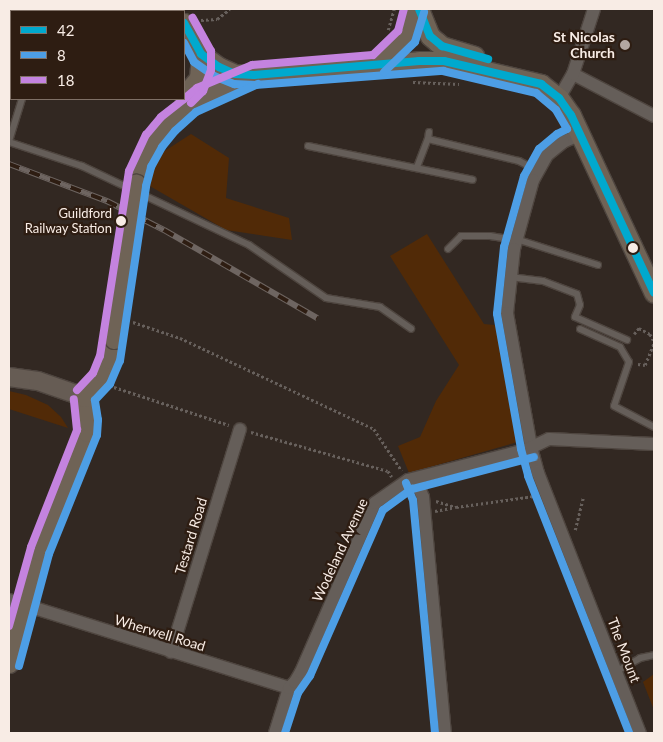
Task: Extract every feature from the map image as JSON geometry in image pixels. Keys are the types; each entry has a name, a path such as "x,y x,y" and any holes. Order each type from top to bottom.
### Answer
{"main road":[{"path":"377,65 407,36 414,9"},
{"path":"419,9 430,36 442,46 515,67 559,98 581,134 654,293"},
{"path":"185,95 199,78 193,47 192,21"},
{"path":"193,47 219,67 235,74 254,75 418,61 454,62 541,84"},
{"path":"154,141 168,124 191,104 254,75"},
{"path":"9,663 16,602 40,551 87,432 88,421 84,398 104,373 110,359 136,184 142,163 154,141 160,124 180,100"}],"street":[{"path":"559,98 573,74 594,9"},
{"path":"573,74 654,116"},
{"name":"The Mount","path":"581,134 555,148 537,170 516,240 509,277 507,313 531,447 547,494 640,733"},
{"path":"9,377 38,381 84,398"},
{"name":"Testard Road","path":"171,652 240,428"},
{"name":"Wodeland Avenue","path":"275,733 288,688 295,682 301,672 375,503 407,482 531,447 548,440 654,444"},
{"path":"407,482 422,498 445,733"},
{"name":"Wherwell Road","path":"16,602 288,688"}],"lane":[{"path":"22,100 9,142 82,166 249,245 326,298 380,307 411,329"},
{"path":"417,167 428,136 519,161 537,170"},
{"path":"308,146 473,180"},
{"path":"448,248 461,236 490,236 516,240 598,265"},
{"path":"509,277 543,281 577,294 580,305 575,317 627,340"},
{"path":"580,329 620,347 629,362 614,406 654,428"},
{"path":"617,671 640,658 654,655"}],"path":[{"path":"192,21 217,19 230,9"},
{"path":"386,35 393,18 393,9"},
{"path":"393,9 393,18"},
{"path":"413,82 459,84"},
{"path":"130,321 180,338 374,429 407,482"},
{"path":"629,362 645,365 654,342 650,334 639,328"},
{"path":"114,387 240,428 388,471 407,482"},
{"path":"424,513 547,494"},
{"path":"422,498 456,507"},
{"path":"574,540 583,498"}],"shaded area":[{"path":"191,134 229,158 226,198 289,218 292,240 226,230 148,185 160,154"},
{"path":"427,234 484,324 504,326 521,441 409,473 398,446 420,437 436,401 459,365 390,256"},
{"path":"9,391 26,395 48,405 61,417 68,428 9,409"},
{"path":"654,674 654,710 643,682"}],"railway":[{"path":"9,164 107,201 164,230 317,318"}],"transit line":[{"name":"18","path":"185,98 197,88 252,65 373,55 398,31 404,9"},
{"name":"42","path":"419,9 430,36 442,46 488,59"},
{"name":"8","path":"384,72 415,42 424,12"},
{"name":"18","path":"191,103 203,91 211,70 211,51 193,18"},
{"name":"42","path":"185,25 201,54 219,67 235,74 254,75 419,61 444,61 541,84 559,98 571,115 654,293"},
{"name":"8","path":"185,45 194,62 214,76 234,84 255,85 443,71 536,93 556,110 567,129 557,134 539,149 524,176 504,247 497,314 521,449 528,476 629,733"},
{"name":"8","path":"19,666 49,554 97,435 98,420 95,400 110,384 120,361 146,186 151,167 162,147 175,131 196,112 258,84"},
{"name":"18","path":"77,390 93,373 100,356 129,171 146,135 161,117 183,100"},
{"name":"18","path":"9,626 31,547 77,430 74,399"},
{"name":"8","path":"285,733 298,693 310,676 383,510 412,489 534,457"},
{"name":"8","path":"406,483 413,500 435,733"}],"place":[{"name":"St Nicolas Church","path":"625,45"},
{"name":"Guildford Railway Station","path":"121,221"}]}
